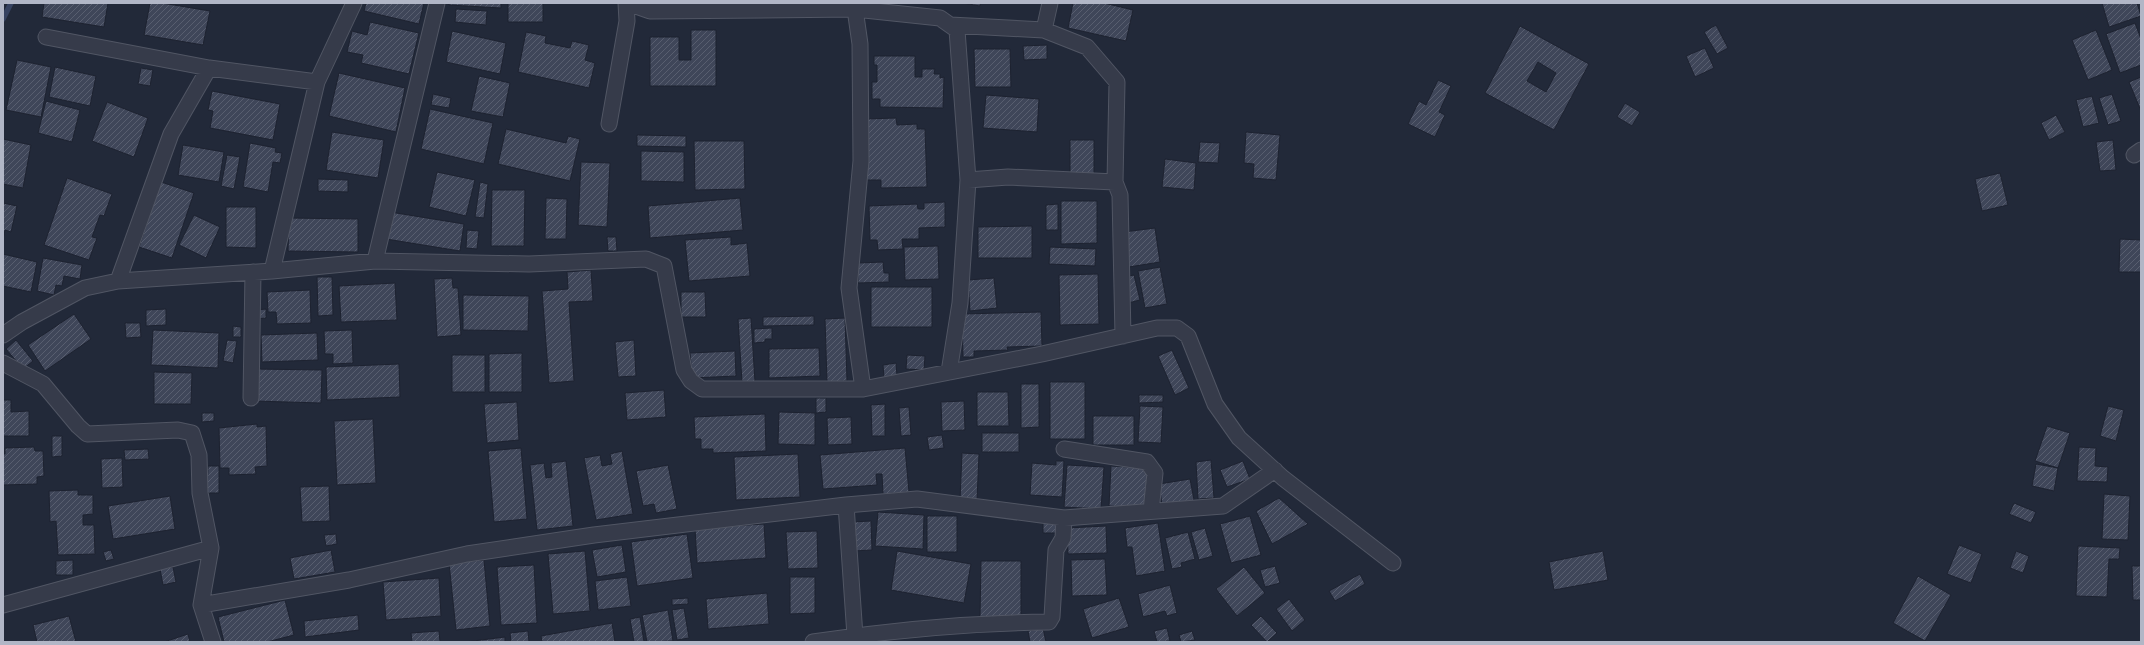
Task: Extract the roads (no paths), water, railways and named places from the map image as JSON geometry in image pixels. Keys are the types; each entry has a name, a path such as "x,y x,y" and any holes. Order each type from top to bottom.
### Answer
{"street":[{"path":"272,271 317,82 354,3"},
{"path":"375,261 437,3"},
{"path":"609,124 627,21 626,3 650,11 855,9 940,18 957,30 968,180 960,303 949,372"},
{"path":"1044,30 1050,3"},
{"path":"855,9 860,44 861,161 849,288 863,389"},
{"path":"950,25 1044,30 1087,47 1117,82 1115,182 1120,195 1123,336"},
{"path":"46,37 209,68 317,82"},
{"path":"118,281 171,134 209,68"},
{"path":"968,180 1008,177 1115,182"},
{"path":"3,335 22,322 85,288 118,281 272,271 375,261 529,264 646,259 664,266 684,370 691,381 702,389 863,389 1157,328 1177,328 1188,336 1215,404 1239,438 1275,470 1393,563"},
{"path":"251,398 253,272"},
{"path":"3,363 43,384 78,426 87,434 178,430 192,433 200,455 200,493 211,548 200,605 213,642"},
{"path":"1064,449 1147,462 1155,473 1152,511"},
{"path":"200,605 349,580 466,554 594,535 846,505 917,499 1064,518 1223,506 1275,470"},
{"path":"846,505 855,636"},
{"path":"813,642 958,625 1049,622 1052,617 1056,550 1063,538 1064,518"},
{"path":"3,605 211,548"}],"waterway":[{"path":"3,19 11,3"}]}
